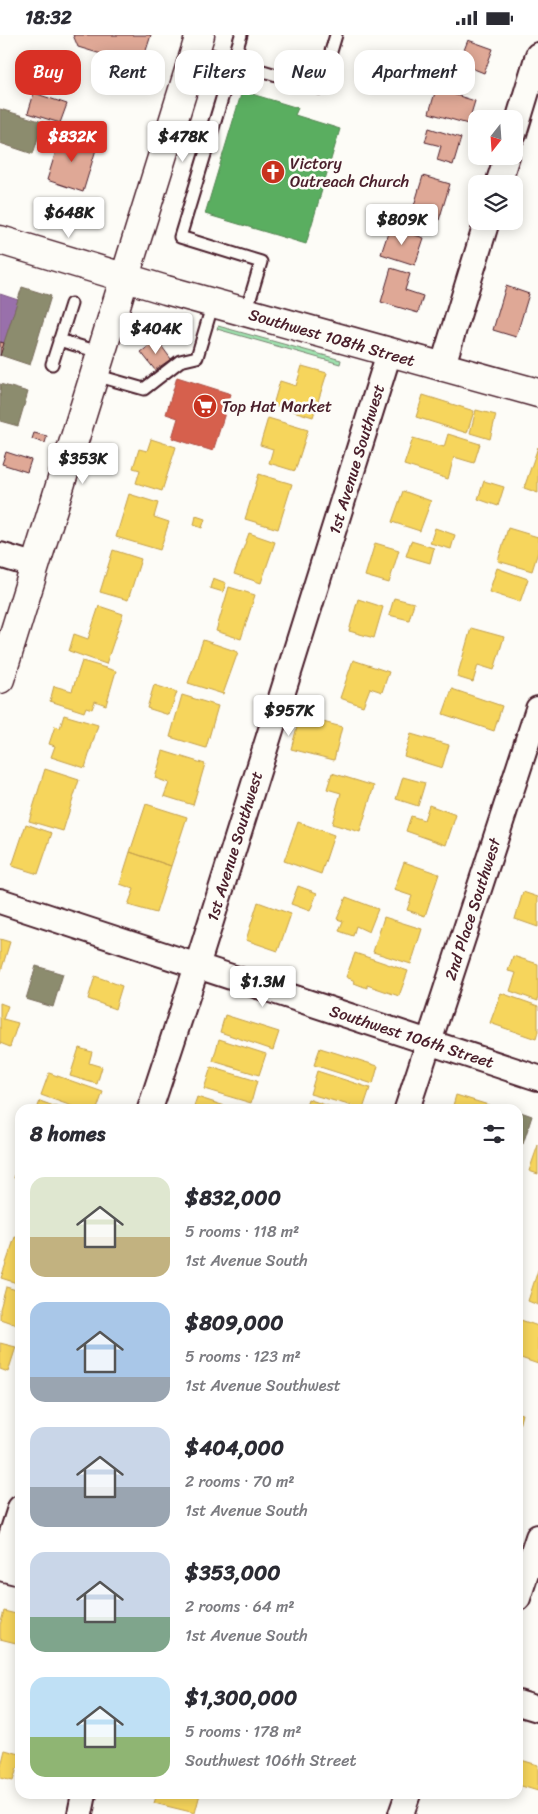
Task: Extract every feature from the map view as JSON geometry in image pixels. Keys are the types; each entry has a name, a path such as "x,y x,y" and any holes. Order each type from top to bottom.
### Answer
{"street":[{"path":"0,679 198,43"},
{"path":"521,110 538,55"},
{"path":"442,368 484,230"},
{"name":"Southwest 108th Street","path":"0,240 213,303 442,368 538,393"},
{"name":"1st Avenue Southwest","path":"152,1104 389,353"},
{"path":"0,555 36,567"},
{"name":"2nd Place Southwest","path":"409,1104 538,709"},
{"name":"Southwest 106th Street","path":"0,901 538,1078"},
{"path":"15,1523 0,1568 15,1572"},
{"path":"523,1583 538,1537"},
{"path":"523,1704 538,1709"},
{"path":"80,1814 83,1799"},
{"path":"402,1814 406,1799"}],"lane":[{"path":"237,50 241,35"},
{"path":"264,71 320,88 336,35"},
{"path":"198,43 211,50"},
{"path":"223,95 180,237 261,262 246,312"},
{"path":"59,340 144,389 180,361 197,357 213,303"},
{"path":"52,364 71,304"}],"green space":[{"path":"218,326 341,360 340,364 217,329"}],"building: Homes":[{"path":"302,366 327,373 313,417 273,405 280,381 296,386"},
{"path":"423,395 474,411 467,433 416,417"},
{"path":"476,410 496,415 490,439 470,433"},
{"path":"268,418 308,430 295,471 269,463 273,449 260,445"},
{"path":"448,434 480,444 474,463 454,457 448,479 404,465 413,438 444,447"},
{"path":"151,439 176,447 162,491 136,483 140,470 133,468 139,449 147,451"},
{"path":"538,447 538,493 524,488"},
{"path":"259,474 292,484 278,529 245,519"},
{"path":"484,481 504,487 498,506 478,499"},
{"path":"403,491 431,501 420,531 392,522"},
{"path":"129,494 158,503 154,517 169,522 160,550 116,537"},
{"path":"196,516 205,519 202,528 194,525"},
{"path":"435,528 455,535 451,549 430,543"},
{"path":"508,528 538,537 538,552 532,571 498,561"},
{"path":"249,533 275,542 261,583 234,574"},
{"path":"411,541 434,548 430,563 406,556"},
{"path":"375,543 399,550 389,583 365,576"},
{"path":"113,550 141,559 128,600 100,592"},
{"path":"497,568 528,579 520,602 489,592"},
{"path":"213,578 226,583 223,592 210,588"},
{"path":"229,587 255,595 241,639 216,631"},
{"path":"394,598 414,603 409,620 389,615"},
{"path":"358,599 383,607 374,638 349,631"},
{"path":"99,606 123,614 106,664 69,651 74,634 88,639"},
{"path":"471,628 504,637 494,670 478,665 473,682 457,677"},
{"path":"203,640 238,652 223,694 188,683"},
{"path":"353,660 389,672 382,692 370,688 363,706 340,698"},
{"path":"82,661 116,671 106,705 95,701 92,709 86,707 84,712 50,701 54,686 72,691"},
{"path":"154,685 177,692 169,715 147,708"},
{"path":"452,689 502,706 494,731 443,714"},
{"path":"182,695 218,706 206,748 170,737"},
{"path":"64,715 98,725 85,768 51,757 55,746 49,744 55,726 60,728"},
{"path":"300,716 342,727 334,760 291,749"},
{"path":"411,734 449,745 442,768 404,756"},
{"path":"163,751 205,764 193,805 164,796 169,783 155,778"},
{"path":"45,769 79,780 63,831 29,821"},
{"path":"332,773 374,786 360,832 332,824 341,793 327,789"},
{"path":"403,777 425,783 418,806 396,799"},
{"path":"146,804 187,817 171,866 130,852"},
{"path":"429,805 456,815 446,845 406,831 411,816 424,820"},
{"path":"298,822 334,835 321,874 284,861"},
{"path":"26,824 52,833 38,874 12,866"},
{"path":"130,852 171,866 156,913 128,905 134,889 120,884"},
{"path":"404,862 439,874 425,916 407,910 412,896 394,890"},
{"path":"298,886 317,893 310,911 291,904"},
{"path":"523,892 538,897 538,927 515,919"},
{"path":"346,897 378,909 369,932 356,926 353,936 339,931 343,921 337,919"},
{"path":"258,902 291,914 278,951 246,940"},
{"path":"384,917 422,929 411,964 373,952"},
{"path":"0,939 10,942 1,971 0,971"},
{"path":"355,953 408,971 399,996 367,985 367,988 354,983 355,981 346,977"},
{"path":"513,956 538,964 538,1001 510,991 516,973 508,971"},
{"path":"95,976 122,986 115,1009 88,999"},
{"path":"501,993 538,1006 538,1032 536,1039 490,1023"},
{"path":"0,1003 8,1006 3,1019 18,1023 10,1047 0,1043"},
{"path":"225,1015 279,1032 273,1050 220,1032"},
{"path":"219,1039 266,1054 259,1075 213,1061"},
{"path":"79,1048 92,1052 89,1063 102,1067 97,1084 70,1076"},
{"path":"320,1048 378,1066 373,1084 314,1065"},
{"path":"211,1067 257,1081 251,1103 204,1089"},
{"path":"317,1071 370,1088 365,1104 345,1104 310,1094"},
{"path":"49,1073 103,1092 99,1104 66,1104 41,1095"},
{"path":"456,1095 485,1104 453,1104"},
{"path":"197,1097 219,1104 195,1104"},
{"path":"308,1099 322,1104 306,1104"},
{"path":"538,1145 538,1174 529,1171"},
{"path":"15,1237 15,1282 1,1278"},
{"path":"538,1270 538,1305 528,1301"},
{"path":"6,1287 15,1290 15,1324 0,1319 0,1309"},
{"path":"523,1321 538,1326 538,1364 523,1359"},
{"path":"0,1343 15,1347 8,1372 0,1369"},
{"path":"4,1611 15,1614 15,1643 0,1639 0,1625"},
{"path":"5,1750 15,1753 15,1774 13,1781 0,1778"},
{"path":"523,1761 538,1765 538,1791 523,1786"},
{"path":"155,1799 199,1799 195,1813 154,1803"}],"building: Shops":[{"path":"177,377 231,394 213,451 172,438 178,418 166,414"}],"building: Offices":[{"path":"0,294 18,300 4,343 0,342"}],"building: Public":[{"name":"Victory Outreach Church","path":"241,95 255,95 298,108 295,115 340,129 306,244 205,214"}],"building: Industry":[{"path":"0,109 43,122 33,154 0,143"},
{"path":"22,287 51,296 30,365 0,355"},
{"path":"0,384 28,392 18,426 0,421"},
{"path":"36,966 63,974 53,1007 26,999"},
{"path":"523,1113 532,1116 523,1144"}],"building: Other":[{"path":"73,35 151,35 146,50 91,51 78,47"},
{"path":"468,40 493,49 484,73 475,69 475,50 464,50"},
{"path":"33,95 40,95 67,104 60,123 28,113"},
{"path":"434,95 456,95 475,101 472,110 468,110 468,124 429,113"},
{"path":"429,128 461,138 453,165 437,160 441,146 425,142"},
{"path":"61,135 97,146 83,192 47,180"},
{"path":"423,176 450,184 439,220 412,212"},
{"path":"390,227 424,238 415,265 381,254"},
{"path":"391,268 410,274 405,290 423,296 418,313 381,302"},
{"path":"506,286 529,294 516,337 493,330"},
{"path":"157,340 171,359 155,370 141,352"},
{"path":"0,342 4,343 0,356"},
{"path":"34,433 47,436 45,443 32,439"},
{"path":"6,452 31,460 27,472 2,464"}],"place":[{"name":"Victory Outreach Church","path":"273,172"},
{"name":"Top Hat Market","path":"205,406"}]}
